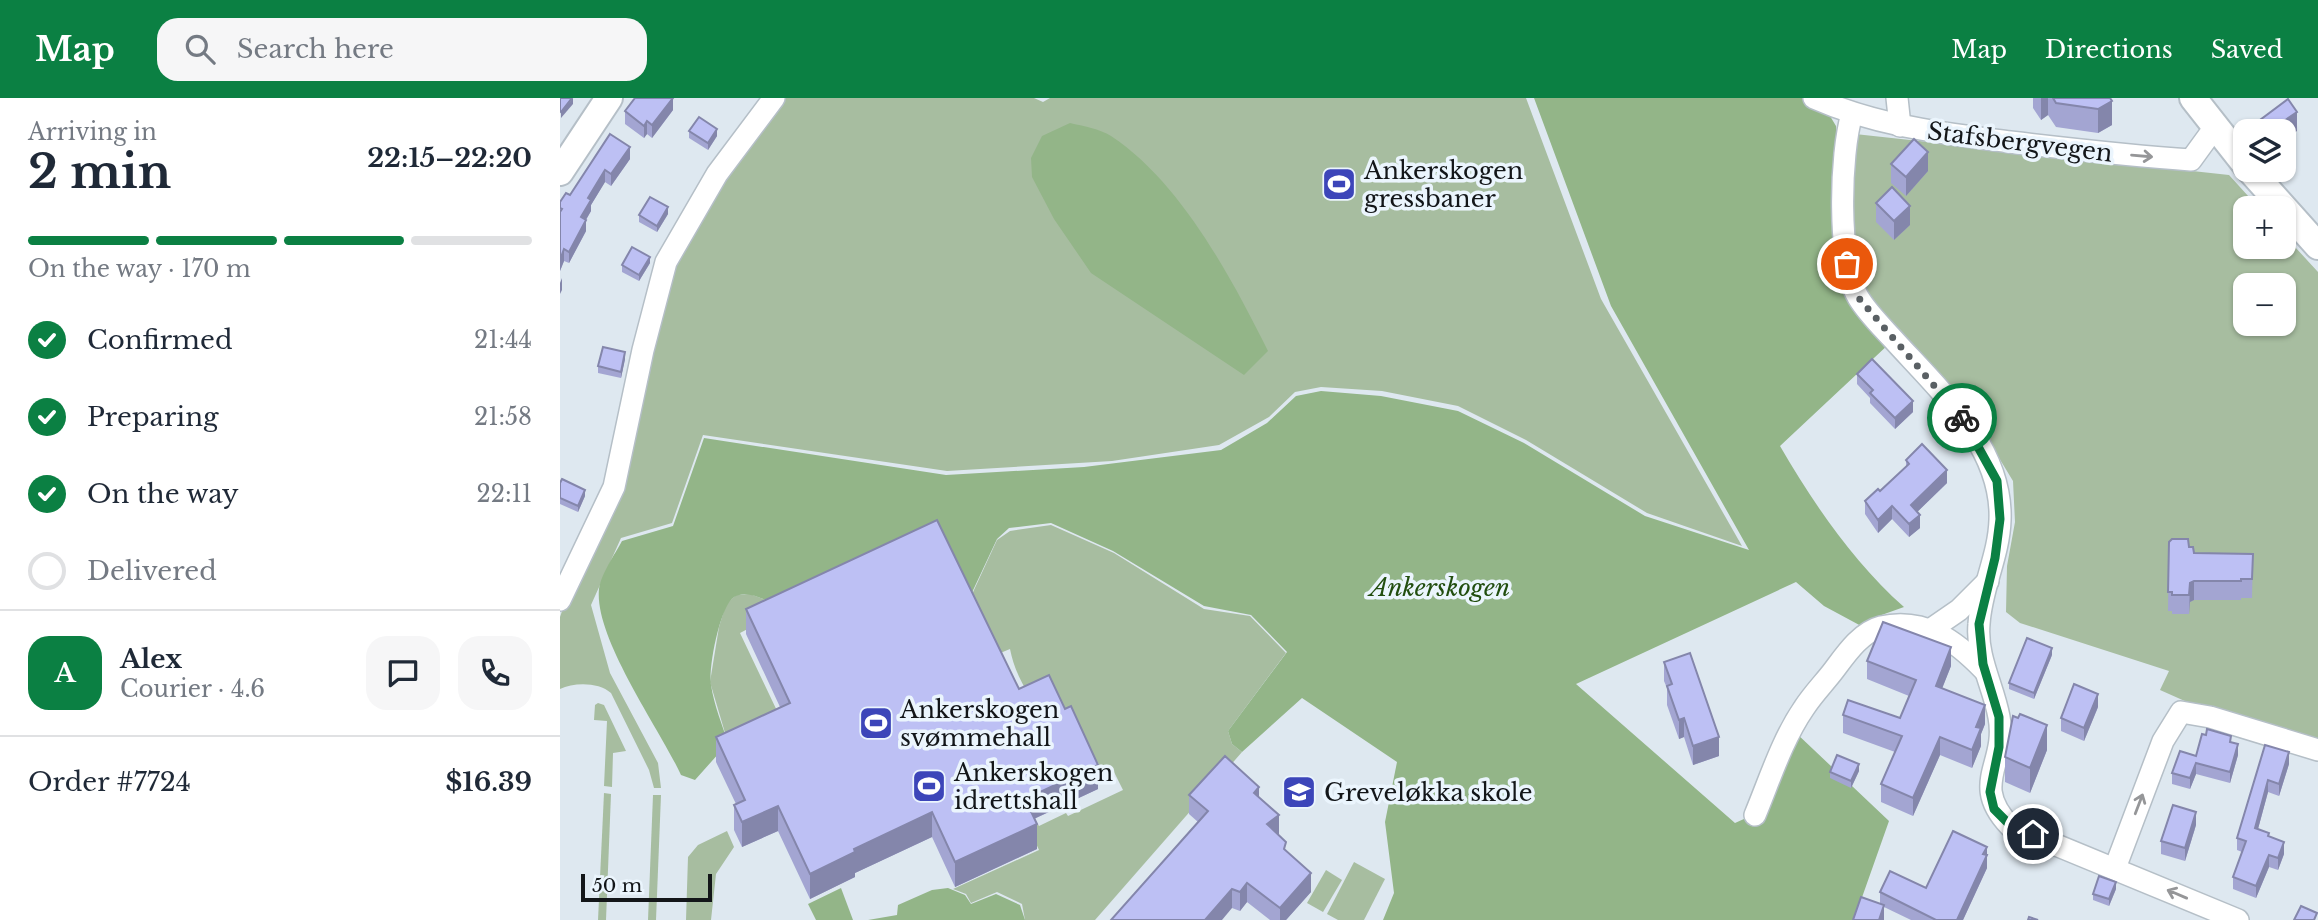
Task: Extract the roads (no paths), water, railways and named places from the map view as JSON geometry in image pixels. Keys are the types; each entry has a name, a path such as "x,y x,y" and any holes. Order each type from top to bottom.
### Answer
{"main road":[{"path":"560,172 609,98"},
{"path":"2193,98 2233,149"},
{"path":"2261,182 2313,237"}],"street":[{"path":"560,600 614,487 643,350 666,262 717,174 774,98"},
{"name":"Stafsbergvegen","path":"1814,98 1852,114 1928,131 2190,160 2215,127"},
{"path":"1897,98 1900,126"},
{"path":"1852,114 1845,138 1847,264 1857,296 1955,408 1997,481 2000,519 1979,624 1984,670 1999,717 1999,747 1990,792 1994,809 2010,825 2238,920"},
{"path":"1930,631 1959,610 1989,579"},
{"path":"1755,815 1783,747 1804,708 1850,648 1879,627 1920,626 1959,645 1984,670"},
{"path":"2115,868 2163,741 2181,712 2210,717 2318,750"}],"place":[{"name":"Ankerskogen gressbaner","path":"1339,184"},
{"name":"Ankerskogen svømmehall","path":"876,723"},
{"name":"Ankerskogen idrettshall","path":"929,786"},
{"name":"Greveløkka skole","path":"1299,792"}],"park label":[{"name":"Ankerskogen","path":"1440,587"}]}
